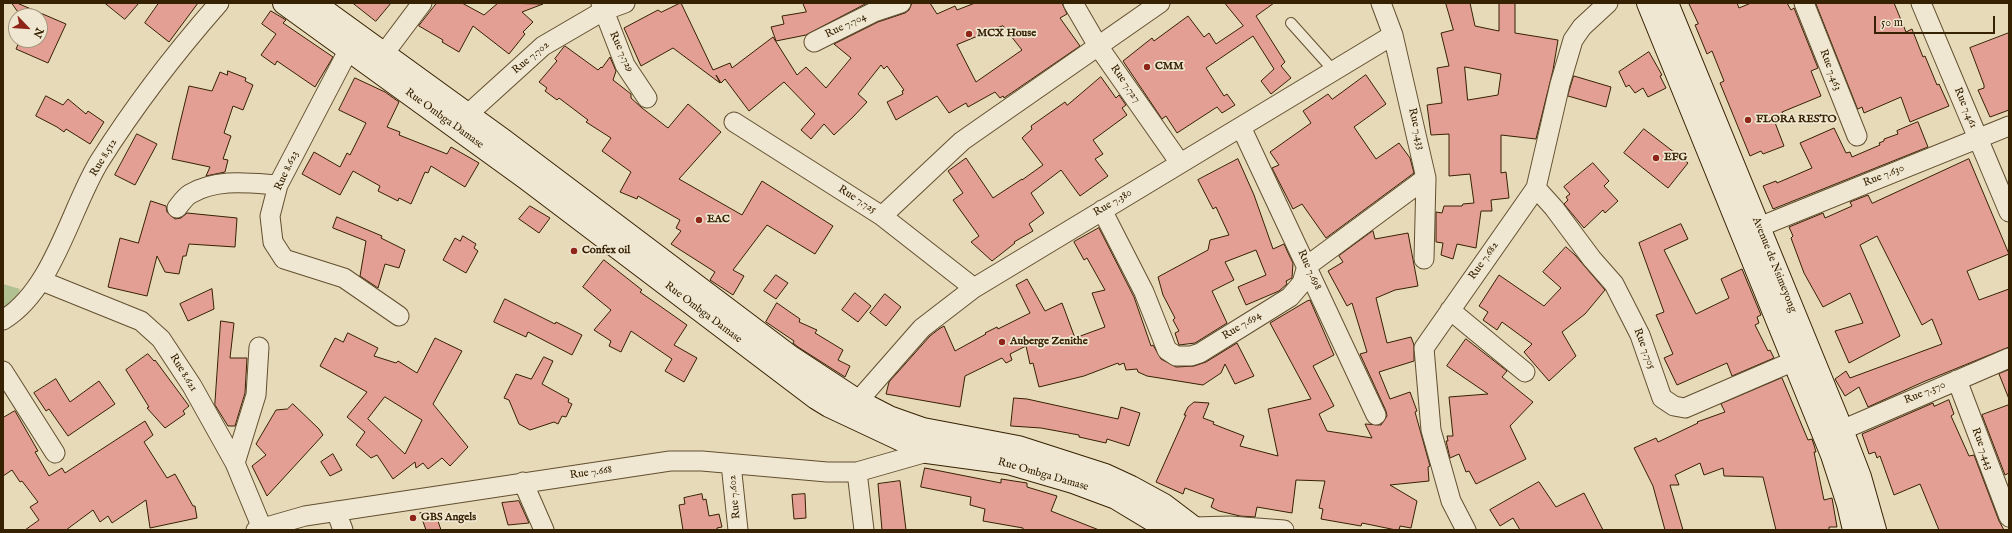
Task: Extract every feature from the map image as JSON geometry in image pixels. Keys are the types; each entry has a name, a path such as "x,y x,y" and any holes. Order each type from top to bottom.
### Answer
{"main road":[{"name":"Rue Ombga Damase","path":"314,3 356,46 383,55 527,179 816,398 842,414 927,452 1008,463 1073,482 1116,498 1168,530"},
{"name":"Avenue de Nsimeyong","path":"1648,3 1832,455 1848,504 1854,530"},
{"name":"Avenue de Nsimeyong","path":"1667,3 1842,430 1860,477 1875,530"},
{"name":"Rue Ombga Damase","path":"286,4 356,46 462,122 503,140 791,357 858,401 889,417 923,429 1018,447 1105,475 1131,486 1164,505 1196,528"}],"street":[{"name":"Rue 8.512","path":"3,320 28,298 42,281 98,164 139,103 175,54 219,3"},
{"path":"383,55 422,3"},
{"name":"Rue 7.702","path":"462,122 543,46 602,7 625,3"},
{"name":"Rue 7.704","path":"814,42 874,12 901,3"},
{"name":"Rue 7.727","path":"1073,3 1098,46 1180,163"},
{"path":"882,216 962,141 1160,3"},
{"name":"Rue 7.433","path":"1381,3 1393,35 1426,178 1424,259"},
{"name":"Rue 7.682","path":"1466,530 1451,501 1431,430 1424,351 1426,344 1536,188 1560,84 1573,40 1582,27 1608,3"},
{"name":"Rue 7.463","path":"1804,3 1857,136"},
{"name":"Rue 7.461","path":"1921,3 2009,212"},
{"name":"Rue 7.729","path":"602,7 625,65 647,98"},
{"name":"Rue 7.380","path":"858,401 922,328 974,288 1393,35"},
{"name":"Rue 8.623","path":"356,46 278,185 270,216 273,242 284,259 344,278 399,316"},
{"name":"Rue 7.725","path":"734,122 882,216 974,288"},
{"name":"Rue 7.630","path":"1759,227 2009,126"},
{"name":"Rue 7.698","path":"1241,127 1376,414"},
{"path":"1307,266 1426,178"},
{"path":"178,208 189,195 210,186 232,182 278,185"},
{"name":"Rue 7.705","path":"1536,188 1554,208 1592,259 1614,284 1640,334 1662,398 1674,406 1685,408 1794,361"},
{"name":"Rue 7.694","path":"1102,210 1144,292 1167,350 1176,356 1191,356 1200,353 1290,297 1302,283 1307,266"},
{"name":"Rue 8.621","path":"42,281 141,321 161,339 192,386 235,463 259,529"},
{"path":"1450,310 1525,372"},
{"path":"235,463 256,396 259,347"},
{"name":"Rue 7.370","path":"1842,430 2009,358"},
{"path":"3,371 55,454"},
{"name":"Rue 7.443","path":"1957,380 2009,517"},
{"path":"923,429 927,452"},
{"name":"Rue 7.668","path":"259,529 305,516 670,461 702,461 827,472 856,472 927,452"},
{"name":"Rue 7.602","path":"731,464 738,530"},
{"path":"856,472 864,530"},
{"path":"523,482 544,530"},
{"path":"336,511 343,530"},
{"path":"1196,528 1230,526 1284,530"}],"lane":[{"path":"1292,23 1334,71"}],"green space":[{"path":"3,284 20,289 15,303 3,312"}],"building":[{"path":"12,3 17,3 29,8 15,8"},
{"path":"105,3 139,3 125,19"},
{"path":"159,3 198,3 169,42 145,23"},
{"path":"353,3 391,3 376,21"},
{"path":"437,3 462,3 484,15 498,3 543,4 522,12 533,22 523,32 525,34 509,54 473,26 459,52 442,42 443,40 419,26"},
{"path":"681,3 713,70 730,63 732,68 773,37 797,75 806,67 826,88 851,58 834,44 878,22 905,13 909,10 912,3 930,3 937,14 955,6 957,10 975,3 1062,3 1067,14 1060,18 1080,46 1004,98 1003,96 1000,98 995,92 968,107 966,103 949,113 937,96 896,120 887,102 903,94 902,91 904,90 887,66 884,69 881,65 858,94 867,102 853,117 834,135 824,124 811,139 801,130 815,114 784,82 749,111 725,79 721,83 716,75 720,83 673,48 641,66 624,28 658,10 661,12","holes":["1003,26 1022,50 976,82 957,45"]},
{"path":"803,3 867,3 806,35 776,41 771,27 784,24 782,16 806,12"},
{"path":"1225,3 1274,3 1256,16 1285,62 1281,66 1291,78 1271,94 1261,81 1274,69 1253,36 1206,68 1224,96 1227,94 1235,105 1222,113 1217,107 1177,133 1166,116 1162,119 1123,61 1152,38 1154,41 1188,16 1204,37 1209,33 1216,44 1243,26"},
{"path":"1446,3 1470,3 1475,26 1499,31 1499,3 1515,3 1515,33 1558,40 1553,70 1536,139 1501,135 1501,173 1506,172 1509,198 1491,200 1492,211 1481,211 1476,248 1457,244 1453,259 1441,255 1443,243 1436,242 1436,212 1442,213 1444,206 1462,206 1463,204 1474,203 1470,174 1449,176 1449,134 1431,135 1427,105 1442,103 1437,68 1449,66 1441,33 1453,30","holes":["1465,67 1501,74 1498,95 1468,100"]},
{"path":"1689,3 1737,3 1739,8 1751,3 1787,3 1791,10 1794,8 1818,68 1811,71 1821,96 1782,112 1784,115 1774,120 1784,146 1763,154 1761,151 1750,156 1720,83 1724,81 1712,51 1707,54 1695,25 1698,24"},
{"path":"1816,3 1894,3 1906,32 1912,29 1923,57 1925,56 1937,85 1939,84 1949,106 1910,122 1901,97 1864,113 1862,107 1858,109"},
{"path":"271,11 286,20 283,23 333,57 315,87 277,61 275,65 261,55 276,34 262,24"},
{"path":"48,16 66,24 48,63 16,49 48,48"},
{"path":"2009,33 2009,110 1990,117 1978,90 1984,88 1984,85 1970,48"},
{"path":"565,46 598,70 601,67 602,68 610,57 616,71 613,80 631,94 631,98 642,108 668,128 688,104 721,132 679,179 742,215 762,181 833,226 815,254 767,225 733,270 744,276 733,295 710,280 715,272 671,244 681,231 676,228 680,220 638,196 637,199 620,192 631,172 602,151 611,138 586,122 588,120 559,98 557,100 545,91 547,88 539,82 557,61 555,59"},
{"path":"1649,52 1662,75 1660,76 1666,88 1648,97 1643,88 1635,93 1629,85 1626,87 1619,72"},
{"path":"228,71 246,78 245,81 253,85 243,110 233,106 224,133 231,136 223,159 228,160 225,172 206,176 210,167 172,159 189,86 212,91 220,72 227,75"},
{"path":"1366,75 1386,104 1354,127 1376,159 1399,143 1410,158 1414,173 1326,238 1302,204 1293,209 1272,168 1279,165 1270,152 1311,123 1303,111 1328,94 1332,99"},
{"path":"1574,76 1611,87 1606,107 1568,96"},
{"path":"1101,77 1116,98 1119,95 1126,105 1122,108 1127,115 1093,140 1103,154 1095,159 1108,176 1080,196 1061,170 1031,193 1044,213 1029,224 1033,231 1014,242 1015,243 992,261 971,242 979,236 953,200 963,193 948,171 966,158 993,198 1043,165 1022,138 1032,129 1031,126 1065,102 1067,105"},
{"path":"355,78 385,92 399,102 387,127 400,132 399,135 447,154 451,147 479,163 465,187 431,166 428,173 425,172 411,204 399,198 398,201 378,191 380,186 353,171 340,195 302,174 314,152 340,167 347,153 350,155 366,123 339,110"},
{"path":"46,96 63,105 68,99 86,114 88,111 104,122 90,144 66,129 64,132 36,116"},
{"path":"1918,122 1928,147 1773,209 1763,186 1776,181 1777,183 1812,168 1800,143 1834,128 1846,153 1850,152 1852,157 1880,145 1879,143 1884,141 1884,139 1898,134 1897,131"},
{"name":"EFG","path":"1644,129 1688,163 1668,188 1624,153"},
{"path":"137,134 157,144 135,185 115,175"},
{"path":"1238,159 1254,195 1273,249 1284,244 1293,263 1292,278 1286,281 1287,284 1279,291 1246,305 1238,287 1266,275 1256,250 1225,262 1234,280 1212,291 1227,323 1195,343 1179,345 1175,333 1179,331 1173,320 1175,318 1163,295 1158,277 1208,250 1210,240 1229,235 1216,207 1213,209 1198,180"},
{"path":"1969,159 2009,254 1967,271 1979,300 2009,289 2009,347 1923,382 1868,407 1859,387 1845,396 1835,379 1846,371 1850,378 1942,344 1932,319 1922,325 1877,236 1860,245 1900,336 1849,363 1835,331 1863,323 1850,293 1823,307 1804,273 1791,238 1793,236 1789,227 1823,213 1825,218 1852,206 1850,202 1868,195 1872,203"},
{"path":"1593,163 1609,181 1604,186 1618,201 1605,213 1603,210 1584,228 1564,204 1568,200 1566,197 1570,194 1564,187"},
{"path":"151,201 166,206 167,212 175,219 181,218 187,213 237,218 235,247 189,244 186,256 183,256 179,274 165,272 157,256 147,296 108,287 120,238 138,243"},
{"path":"530,206 550,218 539,233 519,219"},
{"path":"337,217 382,236 381,238 405,250 399,268 385,264 378,288 360,276 366,241 333,228"},
{"path":"1681,224 1688,239 1664,250 1696,314 1729,298 1721,279 1742,269 1761,315 1757,317 1759,323 1755,325 1768,351 1770,350 1774,358 1732,376 1727,363 1677,385 1664,358 1673,354 1656,315 1664,312 1639,243"},
{"path":"1099,228 1134,297 1151,346 1153,345 1161,359 1176,367 1194,366 1206,362 1237,343 1254,376 1235,384 1225,364 1221,373 1203,385 1147,376 1138,372 1137,369 1126,370 1124,363 1119,365 1118,363 1084,376 1039,387 1033,363 1030,364 1026,346 1010,354 1012,360 1006,363 1002,358 965,376 960,407 886,394 889,382 930,336 944,326 955,351 986,334 985,333 997,327 998,329 1030,313 1016,285 1027,279 1045,311 1062,303 1075,338 1105,327 1092,293 1105,290 1087,258 1084,260 1074,242"},
{"path":"1373,231 1375,239 1408,233 1418,286 1395,290 1376,298 1387,343 1411,337 1414,345 1414,361 1379,372 1390,399 1410,392 1417,411 1415,412 1430,466 1428,467 1429,481 1390,485 1417,501 1411,528 1400,526 1399,530 1396,530 1362,523 1361,526 1321,519 1323,509 1319,508 1325,481 1296,480 1292,513 1257,507 1255,517 1240,516 1219,511 1211,507 1214,499 1185,488 1183,494 1156,482 1186,415 1184,415 1188,407 1194,402 1209,403 1203,418 1214,422 1213,424 1244,436 1240,446 1278,456 1268,409 1311,399 1270,323 1310,300 1334,355 1313,366 1334,406 1319,414 1327,431 1372,438 1365,424 1381,425 1387,416 1386,411 1360,354 1367,352 1352,303 1347,306 1328,271 1343,262 1339,256"},
{"path":"463,236 476,244 474,248 478,251 466,273 443,260 455,238 460,241"},
{"path":"1566,247 1575,255 1605,290 1585,314 1562,332 1576,356 1549,381 1524,352 1532,344 1502,322 1497,330 1483,320 1488,312 1479,306 1499,275 1544,306 1561,288 1543,272"},
{"path":"604,260 642,290 640,292 687,325 674,345 697,358 684,382 665,371 672,359 631,331 621,352 609,346 611,341 594,330 611,310 583,287"},
{"path":"776,275 788,283 776,299 764,291"},
{"path":"212,289 214,309 188,321 180,304"},
{"path":"855,293 871,306 858,322 842,310"},
{"path":"885,294 901,307 886,326 870,313"},
{"path":"505,299 555,324 556,322 582,335 572,355 528,332 526,337 494,322"},
{"path":"777,303 800,319 799,322 817,330 815,333 843,350 838,360 850,366 845,377 798,347 793,343 794,341 766,322"},
{"path":"221,321 234,323 230,358 247,358 245,393 235,426 228,426 215,405"},
{"path":"348,333 378,348 374,356 396,363 398,361 417,373 435,338 462,351 433,404 468,447 450,466 442,458 428,469 423,463 416,468 415,462 393,479 377,455 371,458 356,445 365,432 347,417 367,392 320,366 335,338 343,342","holes":["385,397 422,420 405,454 368,419"]},
{"path":"1466,339 1507,371 1502,377 1533,402 1510,426 1526,459 1476,484 1469,471 1466,472 1459,454 1450,458 1446,441 1448,441 1447,436 1453,436 1449,397 1488,394 1447,366"},
{"path":"148,354 154,361 155,360 189,406 183,411 185,414 165,428 147,408 149,407 126,370"},
{"path":"544,357 553,361 542,384 569,399 568,402 572,404 566,417 562,416 558,424 554,422 530,430 519,424 509,400 504,398 516,374 531,379"},
{"path":"2009,370 2009,399 1999,374"},
{"path":"1782,378 1808,440 1812,439 1816,452 1814,452 1824,500 1832,498 1837,527 1829,527 1829,530 1776,530 1763,477 1724,476 1723,468 1704,475 1700,463 1675,475 1679,485 1670,485 1683,530 1665,530 1653,486 1634,448 1656,438 1658,442 1698,423 1697,422 1725,412 1721,404"},
{"path":"56,379 70,402 99,381 115,404 68,436 49,409 46,411 34,393"},
{"path":"1014,398 1027,399 1118,419 1121,407 1140,413 1129,446 1107,439 1106,443 1079,437 1079,435 1041,428 1011,426"},
{"path":"1949,400 1954,414 1951,416 1969,456 1974,455 1999,521 2004,530 1939,530 1920,484 1894,495 1880,456 1877,458 1875,452 1869,454 1862,434 1933,403 1934,406"},
{"path":"293,404 319,429 323,435 267,496 252,466 266,455 256,444 276,410 287,409"},
{"path":"2009,405 2009,473 2005,475 1982,415"},
{"path":"15,411 38,451 35,452 49,476 62,468 65,473 145,421 153,435 144,442 167,478 175,474 193,506 195,506 197,518 150,528 146,500 112,523 108,516 100,522 93,510 66,530 25,530 39,520 30,507 38,502 22,481 20,482 12,470 3,476 3,418"},
{"path":"333,454 342,470 330,476 321,462"},
{"path":"925,468 1001,483 1001,479 1027,483 1027,487 1057,496 1051,511 1099,530 1023,530 1023,528 983,521 985,509 970,505 971,497 921,487"},
{"path":"900,481 906,530 882,530 878,484"},
{"path":"1539,482 1556,507 1584,493 1603,530 1520,530 1513,518 1500,526 1490,510"},
{"path":"702,494 703,500 706,499 709,516 719,514 722,527 717,528 717,530 683,530 679,505 685,504 684,498"},
{"path":"805,494 806,518 794,519 792,495"},
{"path":"519,501 529,523 508,525 502,503"},
{"path":"435,512 441,530 426,530 420,513"}],"place":[{"name":"MCX House","path":"969,34"},
{"name":"CMM","path":"1147,67"},
{"name":"FLORA RESTO","path":"1748,120"},
{"name":"EFG","path":"1656,158"},
{"name":"EAC","path":"699,220"},
{"name":"Confex oil","path":"574,251"},
{"name":"Auberge Zenithe","path":"1002,342"},
{"name":"GBS Angels","path":"413,518"}]}
